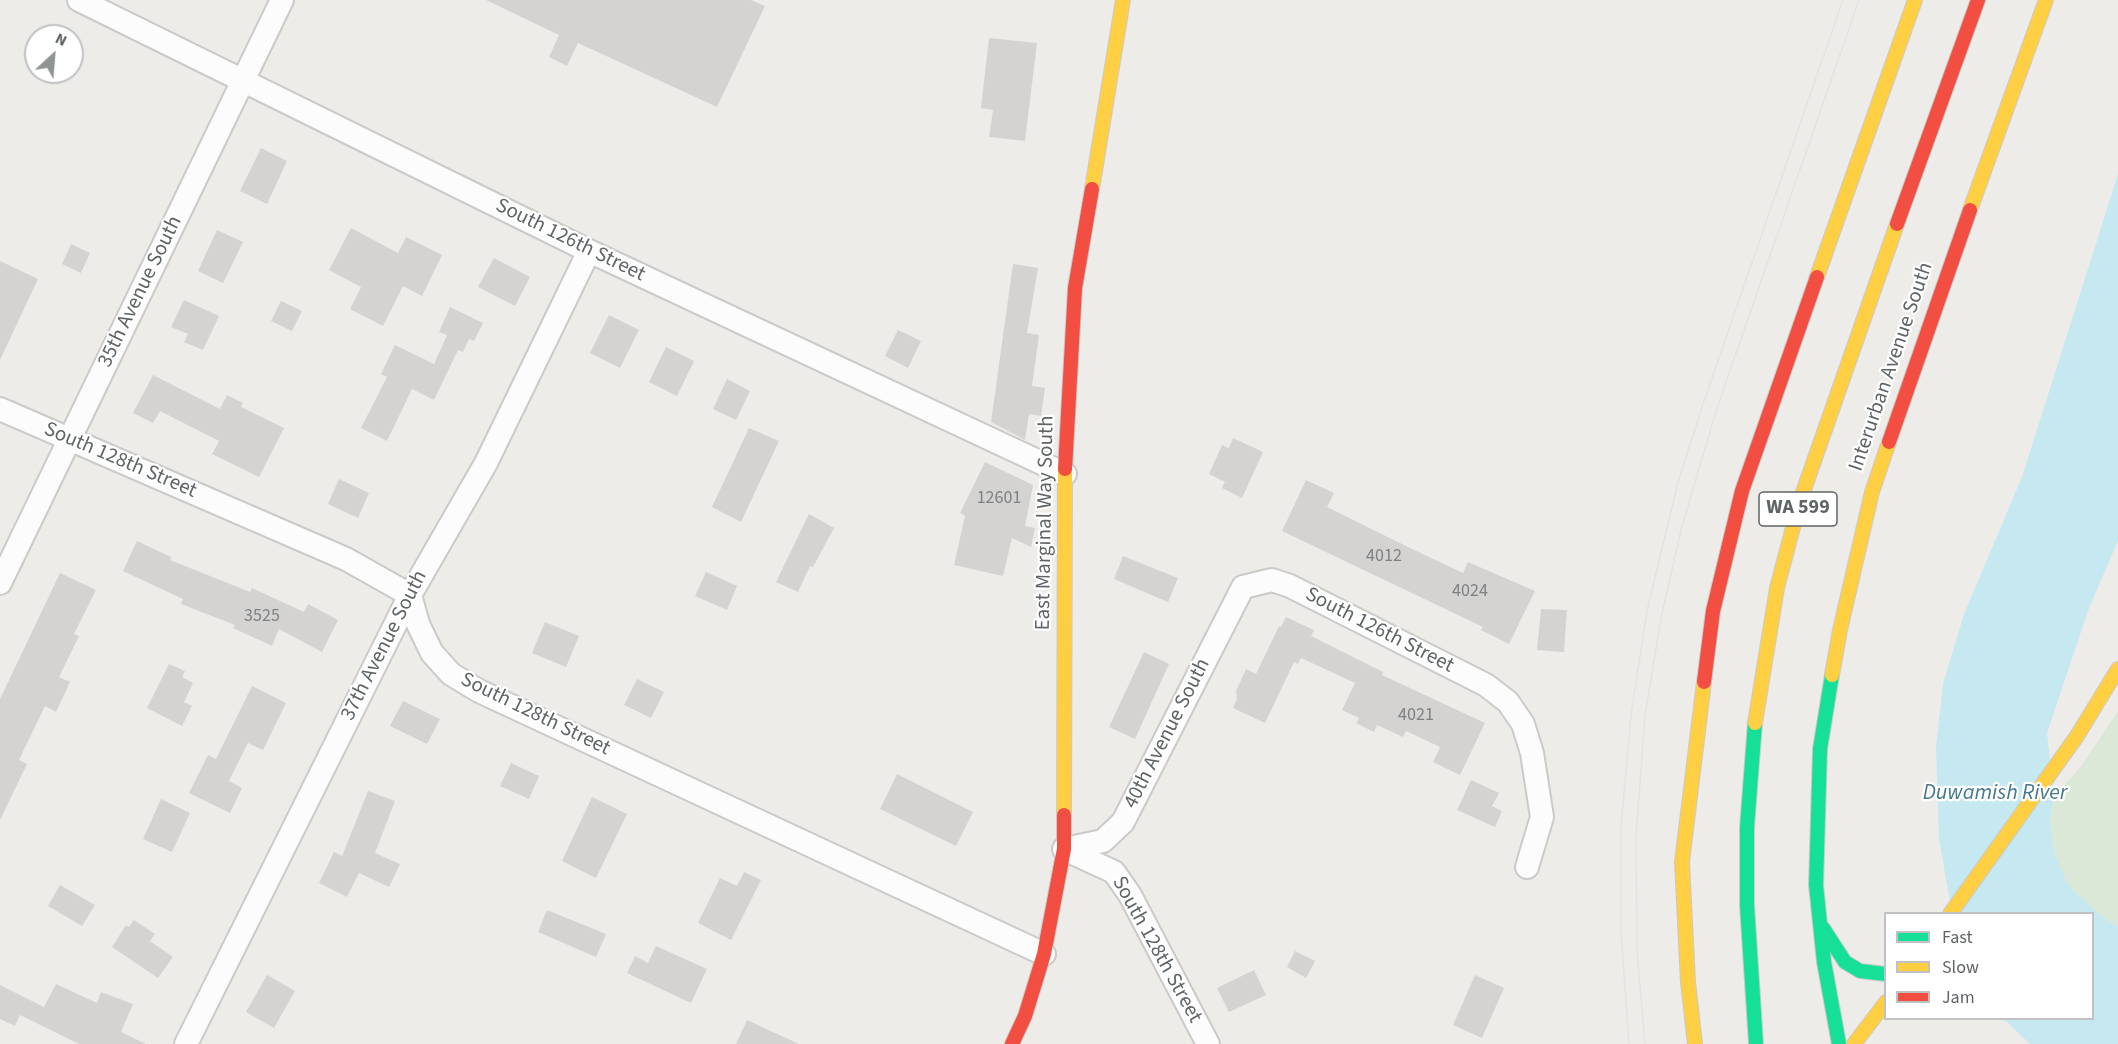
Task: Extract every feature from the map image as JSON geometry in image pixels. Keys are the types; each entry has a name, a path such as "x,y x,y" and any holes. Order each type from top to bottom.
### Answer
{"main road":[{"name":"East Marginal Way South","path":"1012,1044 1025,1017 1044,954 1064,849 1065,474 1076,288 1123,0"},
{"name":"WA 599","path":"1695,1044 1688,982 1682,862 1713,611 1742,491 1915,0"},
{"name":"WA 599","path":"1756,1044 1747,905 1748,817 1752,741 1778,588 1800,501 1831,409 1978,0"},
{"name":"Interurban Avenue South","path":"1839,1044 1819,922 1816,885 1820,749 1840,630 1872,492 1950,264 2046,0"},
{"path":"1951,912 2077,736 2118,669"},
{"path":"1819,922 1845,962 1860,971 1884,974"},
{"path":"1854,1044 1884,1005"}],"street":[{"name":"South 126th Street","path":"79,0 589,251 1065,474"},
{"name":"35th Avenue South","path":"0,583 282,0"},
{"name":"37th Avenue South","path":"186,1044 410,595 486,463 589,251"},
{"name":"South 128th Street","path":"0,409 346,559 410,595 418,624 432,653 451,674 479,691 1044,954"},
{"name":"South 126th Street","path":"1243,587 1272,580 1290,586 1486,685 1508,702 1523,724 1532,753 1542,817 1527,867"},
{"name":"40th Avenue South","path":"1064,849 1103,841 1123,822 1243,587"},
{"name":"South 128th Street","path":"1064,849 1114,872 1130,895 1208,1044"}],"green space":[{"path":"2118,711 2118,927 2098,913 2068,885 2054,852 2050,821 2054,797 2081,766"}],"water":[{"name":"Duwamish River","path":"2118,174 2118,541 2089,608 2047,733 2054,797 2050,821 2054,852 2068,885 2098,913 2118,927 2118,1044 2030,1044 2005,1020 2094,1020 2094,912 1952,912 1939,839 1936,747 1943,684 1964,614 2022,477"}],"building":[{"path":"486,0 751,0 765,6 717,107 578,43 567,66 549,57 559,35"},
{"path":"989,38 1037,43 1025,141 989,137 993,110 981,108"},
{"path":"261,148 287,161 267,204 240,191"},
{"path":"351,228 398,253 406,237 442,255 422,296 403,286 383,326 350,309 361,287 329,270"},
{"path":"217,230 243,242 223,283 198,271"},
{"path":"71,244 90,253 81,273 62,264"},
{"path":"494,258 530,277 515,306 478,287"},
{"path":"0,261 38,279 0,360"},
{"path":"1013,264 1038,268 1027,333 1039,335 1032,386 1045,388 1041,416 1029,414 1025,440 991,422"},
{"path":"184,300 219,316 203,350 184,342 188,334 171,327"},
{"path":"281,301 302,311 292,331 271,321"},
{"path":"450,307 483,323 474,341 469,339 463,352 458,350 434,400 412,389 387,441 361,428 387,377 381,374 395,345 434,364 447,335 439,332"},
{"path":"609,315 639,330 620,368 590,353"},
{"path":"898,330 921,341 908,368 885,356"},
{"path":"666,347 694,361 677,396 649,382"},
{"path":"153,375 220,409 227,395 243,403 241,407 284,428 259,477 212,454 219,441 160,411 153,423 133,413"},
{"path":"727,379 750,391 736,420 713,409"},
{"path":"749,428 779,441 741,522 712,507"},
{"path":"1233,438 1263,452 1242,498 1222,488 1225,482 1209,474 1222,445 1229,448"},
{"path":"985,462 1033,485 1025,526 1035,528 1031,547 1012,538 1003,576 954,565 965,516 960,513"},
{"path":"339,479 369,493 358,518 328,504"},
{"path":"1306,480 1334,493 1327,507 1410,548 1463,573 1468,562 1535,591 1509,644 1481,630 1483,627 1282,531"},
{"path":"809,514 834,528 813,567 810,566 798,592 776,582"},
{"path":"137,541 171,557 170,560 250,592 252,588 304,612 308,604 338,620 322,652 279,629 272,646 233,628 235,625 181,604 183,599 123,571"},
{"path":"1123,556 1178,578 1168,602 1114,579"},
{"path":"706,572 737,586 727,610 695,596"},
{"path":"60,573 96,590 74,634 79,636 59,677 70,682 56,712 45,706 19,760 27,764 0,820 0,699"},
{"path":"1541,609 1567,610 1564,652 1537,650"},
{"path":"1286,617 1314,630 1311,636 1383,672 1382,675 1485,723 1460,775 1433,762 1440,747 1406,731 1403,737 1377,725 1374,732 1356,723 1359,718 1342,710 1355,683 1301,658 1298,664 1294,662 1265,723 1233,708 1237,699 1236,691 1246,669 1256,674 1279,626 1281,627"},
{"path":"545,622 579,636 566,667 532,653"},
{"path":"1144,652 1169,664 1135,739 1109,727"},
{"path":"169,664 185,671 182,677 193,683 184,702 192,706 182,726 147,708"},
{"path":"637,679 664,692 651,718 624,705"},
{"path":"252,686 286,703 263,750 248,743 229,781 242,788 230,813 189,793 208,755 216,759"},
{"path":"403,701 440,719 427,744 390,726"},
{"path":"511,763 539,776 529,799 500,786"},
{"path":"897,774 973,812 956,846 880,809"},
{"path":"1471,780 1499,793 1492,806 1502,811 1495,827 1457,810"},
{"path":"368,791 395,801 375,853 400,864 389,887 359,873 347,897 319,883 334,852 342,856"},
{"path":"592,797 627,814 596,878 562,861"},
{"path":"161,799 190,813 172,852 143,839"},
{"path":"744,872 761,880 731,940 698,923 720,878 737,886"},
{"path":"60,885 95,905 82,926 48,906"},
{"path":"547,910 606,934 596,957 538,932"},
{"path":"134,920 155,934 150,941 173,957 158,978 112,947 126,925 129,927"},
{"path":"656,946 707,969 691,1003 627,973 635,956 648,963"},
{"path":"1295,951 1315,961 1306,978 1287,967"},
{"path":"1254,970 1266,995 1229,1012 1217,988"},
{"path":"267,975 295,991 274,1028 246,1012"},
{"path":"1475,975 1504,988 1482,1038 1453,1025"},
{"path":"56,984 97,1003 101,992 133,1004 121,1032 146,1044 79,1044 20,1015 15,1026 0,1019 0,985 44,1007"},
{"path":"747,1020 799,1044 736,1044"}],"tram line":[{"path":"1629,1044 1621,930 1621,827 1631,715 1647,611 1678,482 1703,404 1843,0"},
{"path":"1645,1044 1637,951 1636,836 1645,716 1661,618 1682,526 1717,408 1859,0"}],"traffic: fast":[{"path":"1832,675 1820,749 1816,885 1824,962 1839,1044"},
{"path":"1755,723 1747,827 1747,905 1756,1044"},
{"path":"1823,928 1845,962 1860,971 1884,974"}],"traffic: slow":[{"path":"1092,189 1123,0"},
{"path":"1817,277 1915,0"},
{"path":"1970,210 2046,0"},
{"path":"1755,723 1777,588 1800,501 1897,224"},
{"path":"1832,675 1872,492 1889,442"},
{"path":"1064,815 1065,469"},
{"path":"1951,912 2077,736 2118,669"},
{"path":"1695,1044 1688,982 1682,862 1704,682"},
{"path":"1854,1044 1884,1005"}],"traffic: jam":[{"path":"1897,224 1978,0"},
{"path":"1065,469 1075,288 1092,189"},
{"path":"1889,442 1970,210"},
{"path":"1704,682 1713,611 1742,491 1817,277"},
{"path":"1012,1044 1025,1016 1044,954 1064,849 1064,815"}]}
